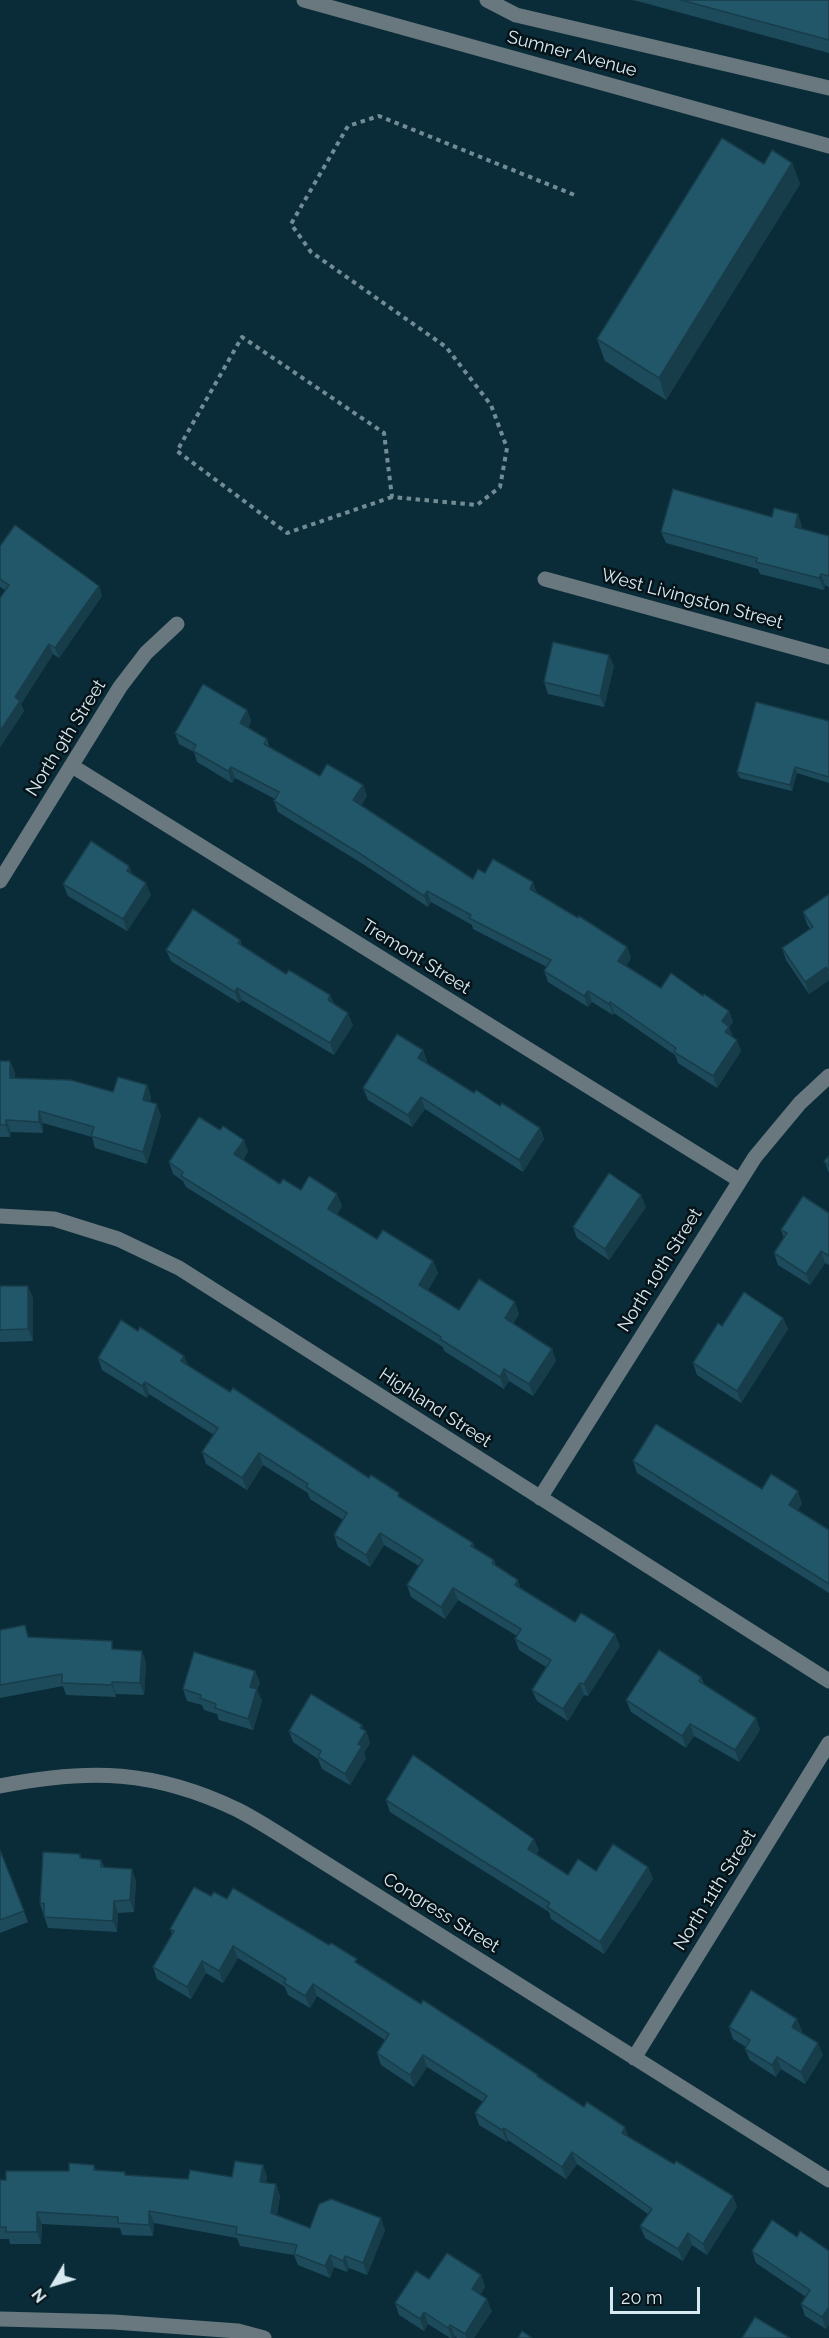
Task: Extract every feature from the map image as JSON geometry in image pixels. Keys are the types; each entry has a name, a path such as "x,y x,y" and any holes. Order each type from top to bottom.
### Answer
{"street":[{"name":"Sumner Avenue","path":"304,0 334,4 829,146"},
{"path":"487,0 516,15 829,88"},
{"name":"West Livingston Street","path":"544,579 829,657"},
{"name":"North 9th Street","path":"0,881 120,687 146,653 177,624"},
{"name":"Tremont Street","path":"72,766 740,1180"},
{"name":"North 10th Street","path":"540,1498 755,1157 800,1103 829,1076"},
{"name":"Highland Street","path":"0,1216 54,1219 118,1239 179,1268 829,1681"},
{"name":"North 11th Street","path":"634,2058 829,1743"},
{"name":"Congress Street","path":"0,1786 29,1780 99,1773 152,1779 202,1794 240,1811 829,2180"},
{"path":"0,2319 114,2322 238,2331 264,2338"}],"path":[{"path":"392,497 384,433 242,337 177,451 287,533 392,497 477,505 500,488 507,448 491,405 446,347 311,252 291,224 348,126 379,116 577,196"}],"building":[{"path":"681,0 829,0 829,40"},
{"path":"722,138 764,164 772,150 792,163 659,378 597,339"},
{"path":"673,489 772,517 774,508 798,514 795,527 829,536 829,576 821,574 819,578 756,562 757,558 661,532"},
{"path":"15,525 99,586 55,648 49,644 15,697 20,701 0,731 0,598 9,585 0,579 0,546"},
{"path":"553,642 609,655 600,696 544,682"},
{"path":"203,684 247,710 240,723 267,739 264,744 320,776 327,764 363,785 353,800 473,879 478,869 485,873 493,859 533,882 530,889 578,918 579,916 627,947 618,961 661,988 671,973 729,1011 722,1021 729,1027 725,1032 737,1040 713,1076 674,1052 676,1048 610,1002 609,1004 588,991 584,996 544,971 551,960 469,918 471,915 427,891 424,896 274,801 279,792 231,767 228,771 193,751 196,745 175,733"},
{"path":"756,702 829,721 829,777 795,767 790,785 737,772"},
{"path":"91,841 129,866 127,871 146,883 123,919 63,884"},
{"path":"829,894 829,971 826,967 805,982 782,948 813,927 803,912"},
{"path":"193,909 240,940 238,943 286,974 289,970 330,995 328,1000 348,1013 330,1043 237,988 235,992 166,950"},
{"path":"397,1034 423,1050 418,1058 474,1093 476,1090 500,1106 502,1103 540,1128 519,1160 421,1097 408,1115 363,1088"},
{"path":"0,1061 10,1061 10,1078 71,1080 113,1092 118,1077 147,1085 143,1100 157,1104 143,1152 91,1136 94,1127 39,1111 39,1122 6,1120 6,1125 0,1125"},
{"path":"199,1117 220,1130 223,1126 244,1140 234,1154 280,1184 283,1179 301,1190 309,1176 337,1194 328,1209 377,1239 383,1230 433,1261 419,1285 459,1310 479,1279 515,1302 505,1318 552,1349 529,1384 504,1369 500,1377 440,1339 441,1337 181,1176 183,1172 169,1162"},
{"path":"829,1156 829,1166 824,1161"},
{"path":"609,1173 641,1195 605,1249 573,1227"},
{"path":"803,1196 829,1213 829,1256 821,1251 806,1274 774,1253 787,1233 781,1230"},
{"path":"0,1286 28,1286 28,1329 0,1330"},
{"path":"744,1292 783,1318 737,1391 693,1363 718,1323 722,1326"},
{"path":"121,1320 138,1331 140,1327 184,1356 181,1361 230,1392 233,1388 369,1478 371,1475 399,1493 398,1496 473,1543 471,1546 494,1560 492,1563 518,1580 515,1585 575,1622 581,1613 615,1634 584,1684 580,1683 563,1709 532,1690 551,1660 515,1639 521,1629 453,1588 441,1607 407,1585 423,1560 380,1533 366,1555 334,1535 347,1513 306,1487 308,1484 259,1453 242,1478 202,1452 218,1428 145,1382 142,1386 98,1358"},
{"path":"656,1424 762,1489 771,1474 798,1491 789,1505 829,1530 829,1584 633,1461"},
{"path":"25,1625 28,1637 112,1641 112,1649 142,1651 140,1683 112,1682 112,1685 62,1683 62,1674 0,1685 0,1630"},
{"path":"659,1650 701,1677 699,1681 756,1718 735,1750 690,1724 682,1736 626,1700"},
{"path":"194,1652 255,1671 250,1687 257,1689 248,1719 215,1708 216,1704 200,1698 201,1695 183,1689"},
{"path":"311,1694 362,1725 360,1728 366,1731 358,1744 362,1746 345,1774 318,1757 321,1751 289,1731"},
{"path":"413,1755 534,1839 528,1849 568,1875 578,1859 596,1871 613,1844 648,1867 600,1942 547,1907 550,1903 386,1800"},
{"path":"0,1850 24,1911 0,1920"},
{"path":"43,1852 80,1854 80,1858 101,1860 101,1867 132,1869 130,1900 114,1901 113,1921 44,1917 44,1903 40,1904"},
{"path":"194,1887 211,1896 214,1892 227,1899 233,1888 329,1945 331,1943 357,1959 355,1962 421,2004 423,2000 584,2107 587,2102 625,2127 622,2133 674,2164 676,2161 733,2196 703,2244 688,2233 678,2249 640,2226 652,2209 572,2152 562,2167 504,2128 502,2130 475,2113 487,2096 423,2055 410,2075 377,2053 389,2034 313,1984 305,1996 284,1983 286,1979 233,1946 219,1971 202,1961 187,1987 153,1967 174,1931 170,1929"},
{"path":"751,1990 797,2019 792,2027 818,2043 801,2072 777,2057 772,2065 745,2049 750,2040 729,2027"},
{"path":"235,2161 263,2165 260,2182 276,2184 271,2213 310,2228 319,2204 331,2199 381,2218 363,2263 345,2256 343,2261 330,2255 325,2266 294,2254 297,2245 236,2234 237,2227 149,2211 149,2225 118,2223 118,2217 37,2212 37,2232 6,2232 6,2227 0,2227 0,2180 6,2180 6,2171 69,2171 69,2163 94,2165 94,2170 125,2172 125,2175 188,2179 190,2170 232,2177"},
{"path":"772,2220 797,2237 800,2231 829,2251 829,2307 822,2317 801,2304 810,2290 752,2251"},
{"path":"447,2253 481,2275 472,2289 487,2299 465,2334 450,2325 448,2328 424,2312 420,2319 395,2303 416,2271 429,2279"},
{"path":"755,2317 790,2338 742,2338"},
{"path":"522,2331 532,2338 518,2338"}]}
